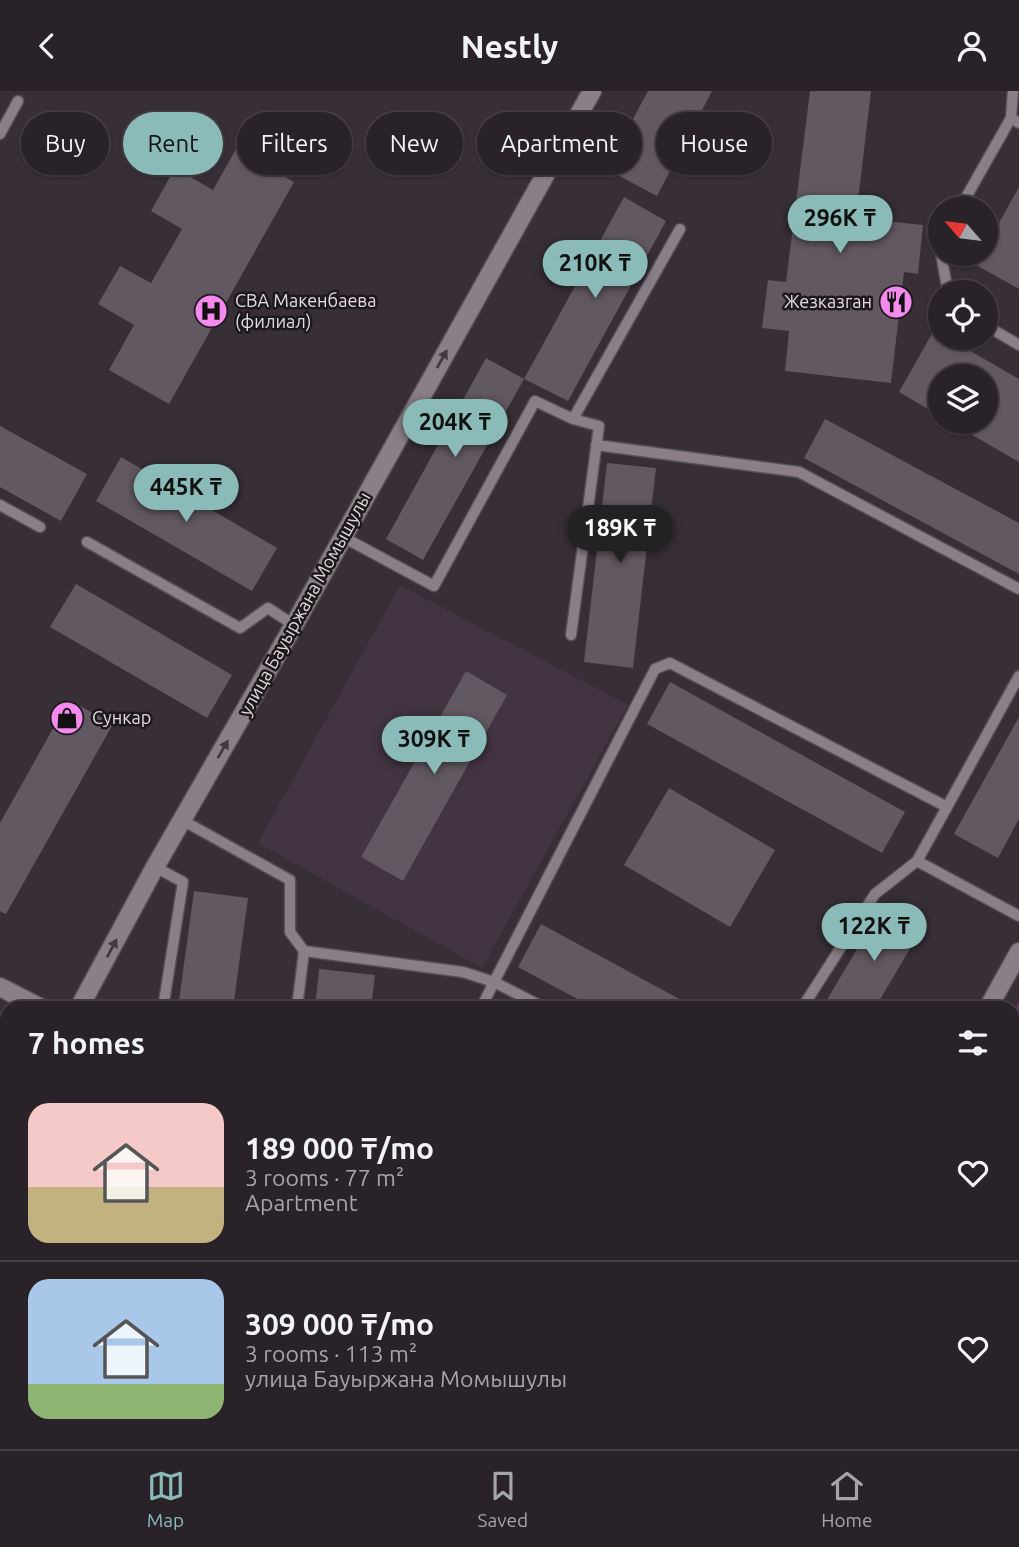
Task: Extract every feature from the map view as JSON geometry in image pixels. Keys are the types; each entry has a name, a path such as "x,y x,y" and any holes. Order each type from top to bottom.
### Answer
{"street":[{"name":"улица Бауыржана Момышулы","path":"83,1001 155,867 294,625 592,91"},
{"path":"992,1001 1019,952"},
{"path":"0,987 27,1001"}],"lane":[{"path":"968,196 1015,120 1013,91"},
{"path":"0,134 18,101"},
{"path":"573,419 680,229"},
{"path":"998,333 1019,345"},
{"path":"343,537 434,586 535,401 573,419 599,426 571,635"},
{"path":"596,445 799,472 1019,589"},
{"path":"0,505 40,527"},
{"path":"87,542 240,628 268,608 294,625"},
{"path":"484,1001 655,669 663,664 670,663 947,807"},
{"path":"806,1001 875,894 916,861 1019,676"},
{"path":"182,820 290,880 290,932 304,951 298,1001"},
{"path":"916,861 1019,916"},
{"path":"155,867 184,882 164,1001"},
{"path":"304,951 463,972 494,982 531,1001"}],"shaded area":[{"path":"400,585 628,705 482,968 258,843"}],"building":[{"path":"648,91 712,91 701,112 656,112 656,175 668,175 657,196 617,175 642,175 642,112 637,112"},
{"path":"810,91 871,91 856,218 923,225 918,274 904,272 891,383 785,371 789,331 762,328 768,280 786,282"},
{"path":"236,149 237,175 282,175 294,182 169,404 109,370 134,325 98,304 120,266 151,283 182,229 151,211 171,175 187,175 213,190"},
{"path":"1019,187 1019,289 978,266 998,266 998,225"},
{"path":"624,197 666,221 568,401 524,379"},
{"path":"928,341 928,350 969,350 993,364 928,364 928,409 899,392"},
{"path":"486,358 524,379 423,560 386,539"},
{"path":"998,367 1019,379 1019,462 971,434 998,434"},
{"path":"825,419 1019,523 1019,574 804,458"},
{"path":"0,426 87,474 61,521 0,487"},
{"path":"121,457 277,548 252,591 96,501"},
{"path":"607,463 656,468 633,668 584,662"},
{"path":"76,584 232,675 207,718 50,627"},
{"path":"466,671 507,695 403,881 361,857"},
{"path":"670,682 905,812 882,853 647,724"},
{"path":"69,700 113,724 6,914 0,911 0,823"},
{"path":"1019,717 1019,819 998,858 954,834"},
{"path":"669,788 775,850 730,927 624,865"},
{"path":"194,891 248,898 234,1001 179,1001"},
{"path":"882,907 921,930 879,1001 826,1001"},
{"path":"541,924 683,1001 581,1001 518,967"},
{"path":"319,969 375,975 372,1001 316,1001"}],"place":[{"name":"Жезказган","path":"896,302"},
{"name":"СВА Макенбаева (филиал)","path":"211,311"},
{"name":"Сункар","path":"67,718"}]}
